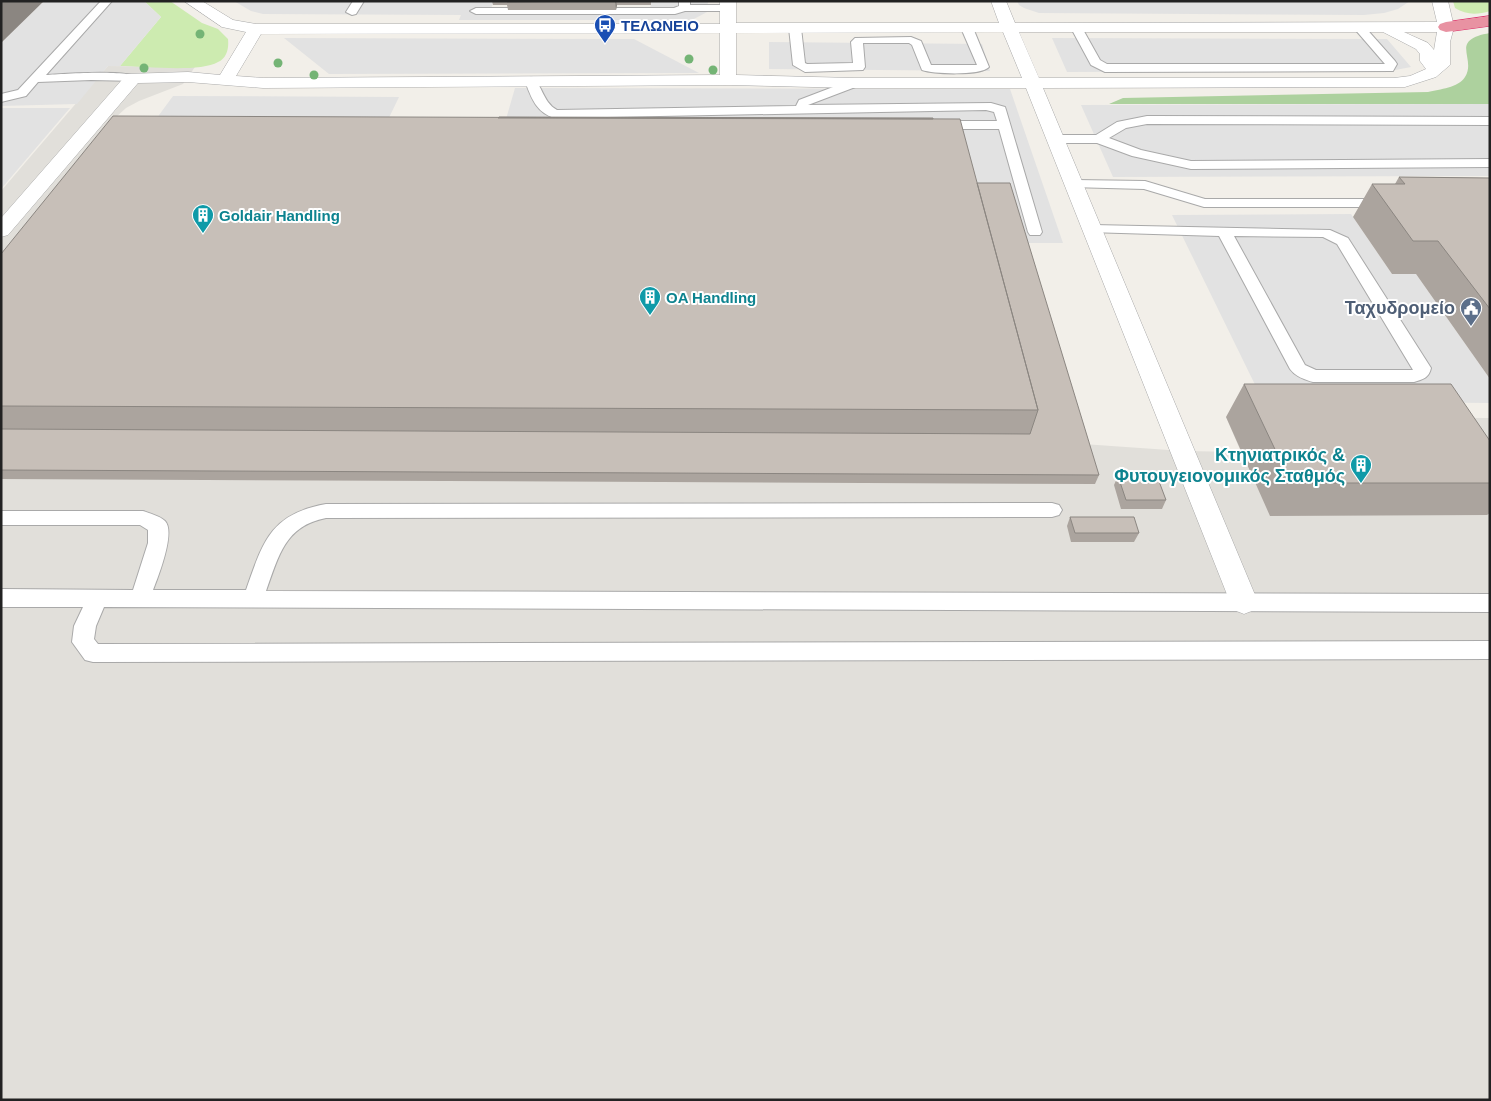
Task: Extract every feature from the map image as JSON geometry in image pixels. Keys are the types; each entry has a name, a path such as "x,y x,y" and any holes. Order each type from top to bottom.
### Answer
{"highway":[{"path":"1446,27 1490,21"}],"street":[{"path":"191,1 228,24 256,29 1446,27"},
{"path":"998,1 1031,83 1057,139 1244,602"},
{"path":"1390,27 1416,24 1429,16 1440,2"},
{"path":"1,231 129,83 188,77 264,83 728,80 854,83 1412,81 1425,77 1442,65 1442,42 1446,27 1440,2"},
{"path":"728,5 728,80"},
{"path":"1390,27 1422,46 1428,53 1428,61 1434,71"},
{"path":"225,80 256,29"}],"lane":[{"path":"1,98 22,93 107,1"},
{"path":"352,12 359,1"},
{"path":"470,29 478,6 675,12 684,5 728,5"},
{"path":"795,28 799,65 805,68 859,67 857,42 859,40 911,40 917,43 926,67 931,69 980,69 983,67 983,64 967,28"},
{"path":"1076,28 1094,62 1105,68 1389,68 1391,64 1359,28"},
{"path":"35,79 57,79 82,85 129,83"},
{"path":"531,81 540,104 546,110 555,114 987,106 1000,110 1035,232"},
{"path":"813,122 802,116 800,110 803,103 854,83"},
{"path":"1099,139 1122,125 1147,120 1490,121"},
{"path":"925,124 1004,125"},
{"path":"1057,139 1099,139 1136,153 1191,165 1490,162"},
{"path":"1075,184 1144,185 1204,203 1401,203"},
{"path":"1093,229 1225,233 1325,233 1343,241 1422,368 1421,373 1414,376 1313,376 1299,369 1225,233"},
{"path":"253,598 279,534 292,522 308,515 326,511 1052,510"},
{"path":"1,518 143,518 158,526 158,543 141,597"},
{"path":"1,598 1490,603"},
{"path":"98,598 85,626 83,642 93,653 1490,650"}],"shaded area":[{"path":"44,1 144,1 161,17 120,66 108,66 77,104 1,106 1,43"},
{"path":"234,1 494,1 490,11 650,11 651,1 708,1 707,12 692,20 459,20 461,15 263,14 251,11"},
{"path":"1017,1 1410,1 1398,9 1384,13 1364,15 1039,13 1024,8"},
{"path":"284,38 634,39 699,73 329,74"},
{"path":"1052,38 1387,39 1411,67 1390,71 1067,72"},
{"path":"769,42 982,44 990,71 769,69"},
{"path":"108,66 195,67 183,84 139,101 126,108 115,118 1,261 1,191"},
{"path":"515,88 1010,89 1063,243 1023,243 504,126"},
{"path":"173,96 399,97 385,126 151,126"},
{"path":"1490,104 1490,176 1113,177 1081,105"},
{"path":"1,108 70,108 1,189"},
{"path":"1351,214 1392,274 1416,274 1490,379 1490,403 1263,401 1172,215"},
{"path":"1226,417 1490,418 1490,1100 1,1100 1,439 1083,444 1183,451 1241,452"}],"green space":[{"path":"144,1 170,1 202,23 218,29 228,39 228,49 225,55 218,62 198,67 120,66 161,17"},
{"path":"1453,1 1490,1 1490,11 1476,14 1463,12 1455,8"},
{"path":"1490,33 1490,104 1109,104 1123,98 1428,92 1448,88 1462,81 1468,70 1467,45 1470,40 1477,36"}],"building":[{"path":"507,1 615,1 507,2"},
{"name":"OA Handling","path":"113,116 960,119 1038,410 1,406 1,254"},
{"path":"498,118 933,118 933,119"},
{"path":"1399,177 1490,178 1490,309 1438,241 1413,241 1372,184 1405,184"},
{"path":"977,183 1010,183 1099,475 1,470 1,429 1030,434 1038,410"},
{"path":"1244,384 1451,384 1490,441 1490,483 1291,483"},
{"path":"1118,476 1157,476 1166,500 1126,500"},
{"path":"1070,517 1134,517 1139,533 1075,533"}],"place":[{"name":"ΤΕΛΩΝΕΙΟ","path":"605,44"},
{"name":"Goldair Handling","path":"203,234"},
{"name":"OA Handling","path":"650,316"},
{"name":"Ταχυδρομείο","path":"1471,327"},
{"name":"Κτηνιατρικός & Φυτουγειονομικός Σταθμός","path":"1361,484"}]}
